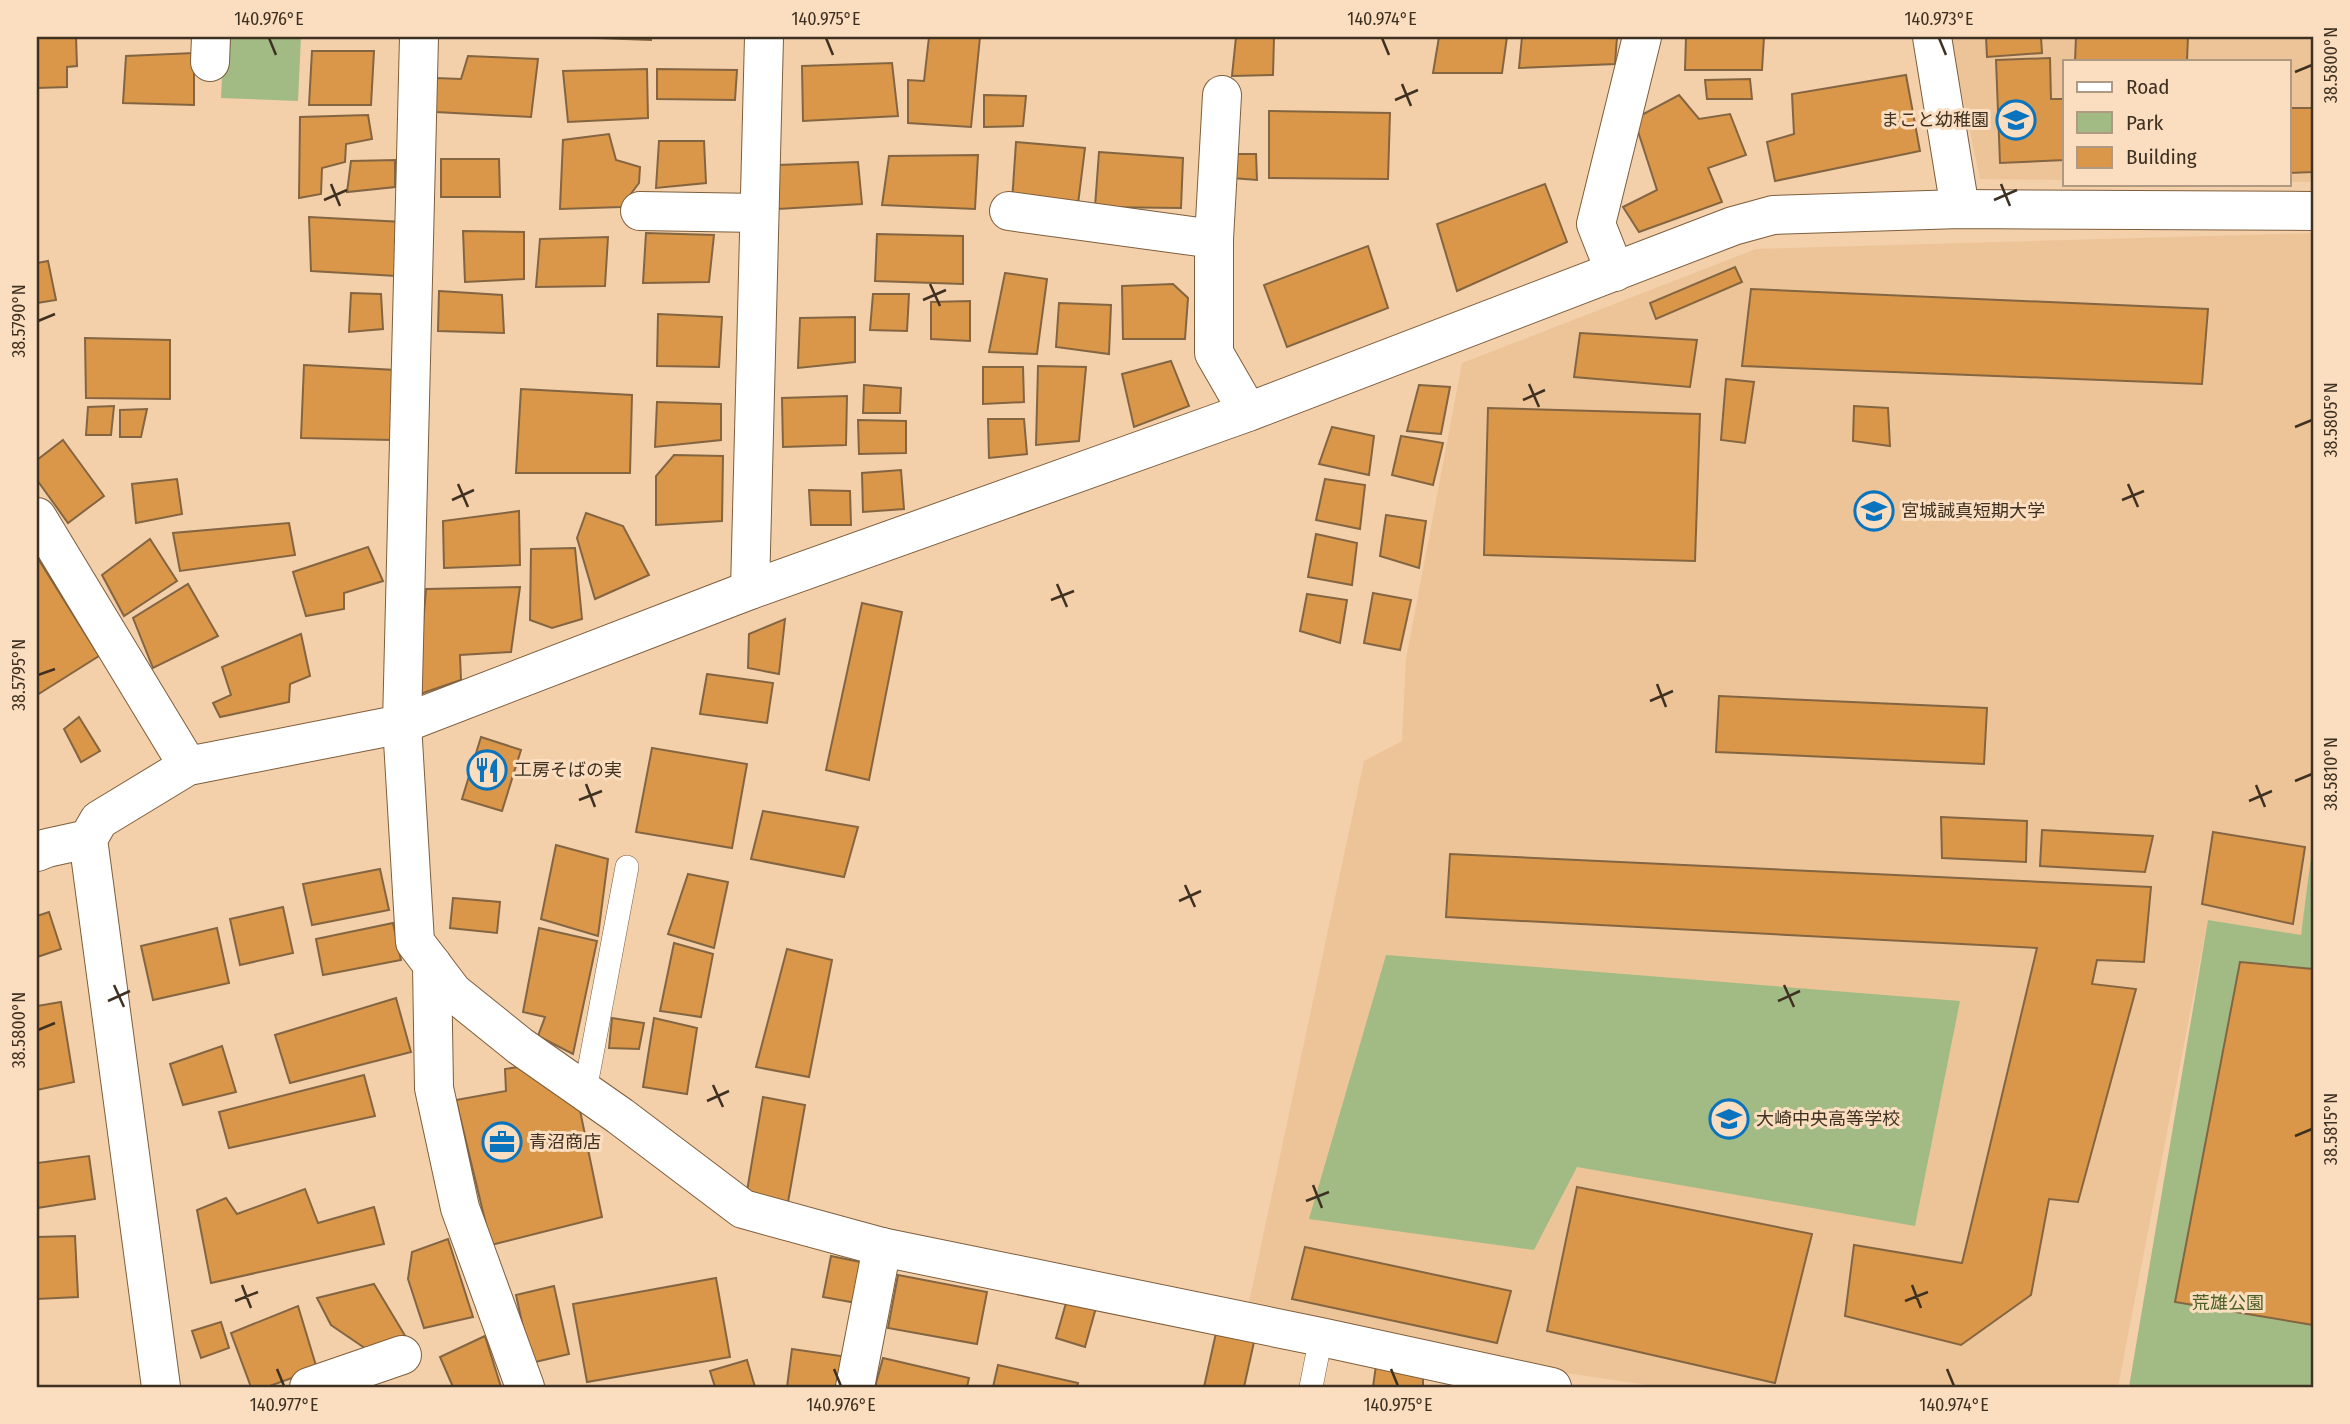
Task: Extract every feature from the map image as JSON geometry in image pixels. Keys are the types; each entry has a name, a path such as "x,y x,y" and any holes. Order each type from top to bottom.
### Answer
{"street":[{"path":"419,37 402,724 415,943 453,992 520,1046 743,1209 882,1247 1552,1387"},
{"path":"750,590 764,37"},
{"path":"1615,272 1596,224 1643,37"},
{"path":"1932,37 1961,209"},
{"path":"1222,95 1214,239 1213,353 1248,412"},
{"path":"161,1387 88,839 99,820 188,766 402,724 750,590 1248,412 1732,226 1773,215 1961,209 2313,211"},
{"path":"640,211 759,213"},
{"path":"1009,211 1214,239"},
{"path":"37,517 188,766"},
{"path":"37,852 88,839"},
{"path":"432,964 434,1088 454,1182 460,1209 525,1387"},
{"path":"855,1387 882,1247"},
{"path":"309,1387 402,1355"}],"lane":[{"path":"585,1091 627,867"},
{"path":"1311,1387 1321,1337"}],"shaded area":[{"name":"まこと幼稚園","path":"1950,37 2313,37 2313,182 2290,182 2290,60 2063,60 2063,180 1980,179"},
{"path":"2313,233 2313,841 2301,936 2208,920 2118,1387 1662,1387 1504,1364 1249,1302 1364,761 1402,741 1406,659 1462,363 1756,249"}],"green space":[{"path":"224,37 301,37 298,101 221,98"},
{"name":"荒雄公園","path":"2313,841 2313,1387 2129,1387 2208,920 2301,935"},
{"path":"1386,955 1960,1001 1915,1226 1577,1167 1534,1250 1309,1219"}],"building":[{"path":"37,37 76,37 77,66 67,67 67,87 37,88"},
{"path":"568,37 651,37 651,40"},
{"path":"929,37 980,37 971,127 908,123 908,80 924,81"},
{"path":"1236,37 1274,37 1273,75 1232,76"},
{"path":"1439,37 1507,37 1502,73 1433,73"},
{"path":"1522,37 1617,37 1615,64 1519,68"},
{"path":"1686,37 1764,37 1762,70 1685,70"},
{"path":"1986,37 2041,37 2042,53 1987,57"},
{"path":"2076,37 2188,37 2187,60 2075,60"},
{"path":"312,51 374,51 371,105 309,105"},
{"path":"194,53 194,105 123,103 126,56"},
{"path":"468,56 538,59 531,117 436,112 436,78 461,79"},
{"path":"2050,58 2051,99 2063,99 2063,160 2000,163 1996,60"},
{"path":"892,63 898,116 803,121 802,66"},
{"path":"647,69 648,118 568,122 563,71"},
{"path":"657,69 737,70 735,100 657,99"},
{"path":"1906,75 1920,151 1775,181 1767,142 1794,134 1792,94"},
{"path":"1750,79 1752,99 1707,99 1705,80"},
{"path":"984,95 1026,96 1023,126 984,127"},
{"path":"1679,95 1699,119 1730,114 1746,155 1708,168 1722,202 1639,232 1623,207 1657,190 1634,119"},
{"path":"2290,108 2313,108 2313,172 2290,173"},
{"path":"1269,111 1390,113 1388,179 1269,178"},
{"path":"368,115 372,139 346,144 345,162 322,168 321,194 299,198 300,117"},
{"path":"609,134 616,160 640,167 639,183 621,207 560,209 563,140"},
{"path":"659,141 704,141 706,183 656,188"},
{"path":"1016,142 1085,148 1078,204 1012,202"},
{"path":"1099,152 1183,158 1181,208 1095,207"},
{"path":"1237,154 1256,154 1257,180 1232,178"},
{"path":"978,155 975,209 882,205 889,156"},
{"path":"441,159 499,159 500,197 441,197"},
{"path":"395,160 395,187 347,192 351,161"},
{"path":"858,162 862,204 778,209 778,165"},
{"path":"1545,184 1567,242 1457,291 1437,224"},
{"path":"309,217 403,222 396,276 311,271"},
{"path":"463,231 524,232 524,279 465,282"},
{"path":"646,233 714,235 709,282 643,283"},
{"path":"877,234 963,236 963,284 875,281"},
{"path":"608,237 605,286 536,287 540,239"},
{"path":"1368,246 1388,308 1287,347 1264,285"},
{"path":"48,261 56,300 37,303 37,263"},
{"path":"1735,267 1742,282 1656,319 1650,303"},
{"path":"1005,273 1047,279 1037,354 989,352"},
{"path":"1173,284 1188,298 1185,339 1123,339 1122,286"},
{"path":"1751,289 2208,309 2202,384 1742,366"},
{"path":"439,291 502,295 504,333 438,331"},
{"path":"351,293 381,294 383,329 349,332"},
{"path":"873,294 909,294 907,331 870,330"},
{"path":"970,301 970,341 931,339 931,302"},
{"path":"1059,303 1111,305 1109,354 1056,347"},
{"path":"658,314 722,317 719,367 657,366"},
{"path":"855,317 855,362 798,368 800,318"},
{"path":"1580,333 1697,340 1690,387 1574,377"},
{"path":"85,338 170,340 170,399 86,398"},
{"path":"1171,361 1189,406 1134,427 1122,374"},
{"path":"304,365 396,370 391,440 301,438"},
{"path":"1038,366 1086,367 1079,441 1036,445"},
{"path":"983,367 1023,367 1024,402 983,404"},
{"path":"1726,379 1754,382 1745,443 1721,440"},
{"path":"864,385 901,388 900,413 863,413"},
{"path":"1419,385 1450,387 1441,434 1407,431"},
{"path":"521,389 632,395 630,473 516,473"},
{"path":"847,396 846,445 783,447 782,398"},
{"path":"657,402 721,404 721,440 655,447"},
{"path":"114,406 111,435 86,435 88,407"},
{"path":"1854,406 1888,408 1890,446 1853,441"},
{"path":"1488,408 1700,414 1695,561 1484,555"},
{"path":"147,409 141,437 120,437 120,410"},
{"path":"988,419 1024,419 1027,454 989,458"},
{"path":"858,420 906,421 906,453 859,454"},
{"path":"1332,427 1374,436 1369,475 1319,464"},
{"path":"1401,436 1443,443 1433,485 1392,475"},
{"path":"63,440 104,496 68,523 37,480 37,460"},
{"path":"674,455 723,456 722,521 656,525 656,476"},
{"path":"901,470 904,509 863,512 862,473"},
{"path":"177,479 182,514 136,523 132,484"},
{"path":"1325,479 1365,485 1360,529 1316,520"},
{"path":"809,490 850,491 851,525 811,525"},
{"path":"519,511 520,565 444,568 443,521"},
{"path":"586,513 623,526 649,575 595,599 577,538"},
{"path":"1386,515 1426,521 1419,568 1380,556"},
{"path":"289,523 295,555 180,571 173,533"},
{"path":"1316,534 1357,543 1352,585 1308,577"},
{"path":"150,539 177,581 124,616 102,575"},
{"path":"368,547 383,581 344,593 344,609 306,616 293,572"},
{"path":"575,548 582,619 552,628 530,620 531,549"},
{"path":"37,557 99,656 37,695"},
{"path":"188,584 218,636 153,668 133,618"},
{"path":"520,587 511,652 460,655 461,680 417,695 426,589"},
{"path":"1373,593 1411,600 1400,650 1364,643"},
{"path":"1307,594 1347,600 1340,643 1300,631"},
{"path":"862,603 902,612 869,780 826,770"},
{"path":"785,619 779,674 748,668 749,634"},
{"path":"301,634 310,676 290,684 289,702 220,717 213,703 231,695 222,667"},
{"path":"707,674 773,683 767,723 700,714"},
{"path":"1719,696 1987,708 1984,764 1716,752"},
{"path":"79,717 100,751 81,762 64,729"},
{"path":"481,737 521,750 502,811 462,799"},
{"path":"652,748 747,764 732,848 636,832"},
{"path":"763,811 858,827 844,877 751,859"},
{"path":"1941,817 2027,821 2026,862 1942,858"},
{"path":"2042,830 2153,836 2145,872 2040,866"},
{"path":"2213,832 2305,847 2293,924 2202,904"},
{"path":"556,845 608,859 598,936 541,919"},
{"path":"1450,854 2151,887 2144,962 2097,960 2092,984 2136,989 2078,1202 2049,1199 2031,1295 1961,1345 1845,1316 1854,1245 1962,1263 2037,948 1446,917"},
{"path":"380,869 389,910 312,925 303,884"},
{"path":"688,874 728,882 714,948 668,934"},
{"path":"453,898 500,902 497,933 450,928"},
{"path":"283,907 293,953 240,965 230,919"},
{"path":"49,912 61,949 37,957 37,916"},
{"path":"393,923 401,960 323,975 316,939"},
{"path":"217,928 229,983 153,1000 141,946"},
{"path":"539,928 597,941 573,1054 538,1036 545,1017 523,1012"},
{"path":"674,943 713,954 701,1017 660,1011"},
{"path":"787,949 832,960 809,1077 756,1067"},
{"path":"2240,962 2313,969 2313,1325 2175,1302"},
{"path":"396,998 411,1052 290,1083 275,1035"},
{"path":"61,1002 74,1082 37,1090 37,1006"},
{"path":"612,1018 644,1023 639,1049 609,1048"},
{"path":"654,1018 697,1028 687,1094 643,1087"},
{"path":"222,1046 236,1092 183,1105 170,1064"},
{"path":"540,1064 576,1091 602,1217 491,1245 456,1100 506,1091 505,1069"},
{"path":"364,1075 375,1116 229,1148 219,1112"},
{"path":"763,1097 805,1105 787,1208 747,1191"},
{"path":"89,1156 95,1199 37,1208 37,1163"},
{"path":"1577,1187 1812,1234 1775,1383 1547,1331"},
{"path":"305,1189 318,1223 374,1207 384,1244 211,1283 197,1210 226,1198 237,1214"},
{"path":"75,1236 78,1297 37,1299 37,1237"},
{"path":"448,1239 473,1317 424,1328 408,1279 412,1252"},
{"path":"1305,1247 1511,1291 1497,1343 1292,1299"},
{"path":"831,1256 870,1264 862,1304 823,1297"},
{"path":"898,1275 987,1292 977,1344 888,1328"},
{"path":"716,1278 730,1357 587,1382 573,1304"},
{"path":"374,1284 407,1339 369,1351 331,1325 317,1298"},
{"path":"554,1286 569,1354 531,1363 516,1295"},
{"path":"1068,1296 1097,1304 1085,1347 1056,1338"},
{"path":"298,1306 317,1369 267,1387 251,1387 231,1333"},
{"path":"221,1322 229,1348 201,1358 192,1331"},
{"path":"1218,1324 1256,1333 1244,1387 1204,1387"},
{"path":"485,1336 501,1387 453,1387 440,1357"},
{"path":"792,1349 848,1357 844,1387 787,1387"},
{"path":"883,1358 969,1378 967,1387 875,1387"},
{"path":"1377,1358 1423,1367 1423,1387 1373,1387"},
{"path":"747,1360 755,1387 715,1387 710,1371"},
{"path":"998,1365 1078,1383 1077,1387 993,1387"}],"place":[{"name":"まこと幼稚園","path":"2016,120"},
{"name":"宮城誠真短期大学","path":"1874,511"},
{"name":"工房そばの実","path":"487,770"},
{"name":"大崎中央高等学校","path":"1729,1119"},
{"name":"青沼商店","path":"502,1142"}]}
